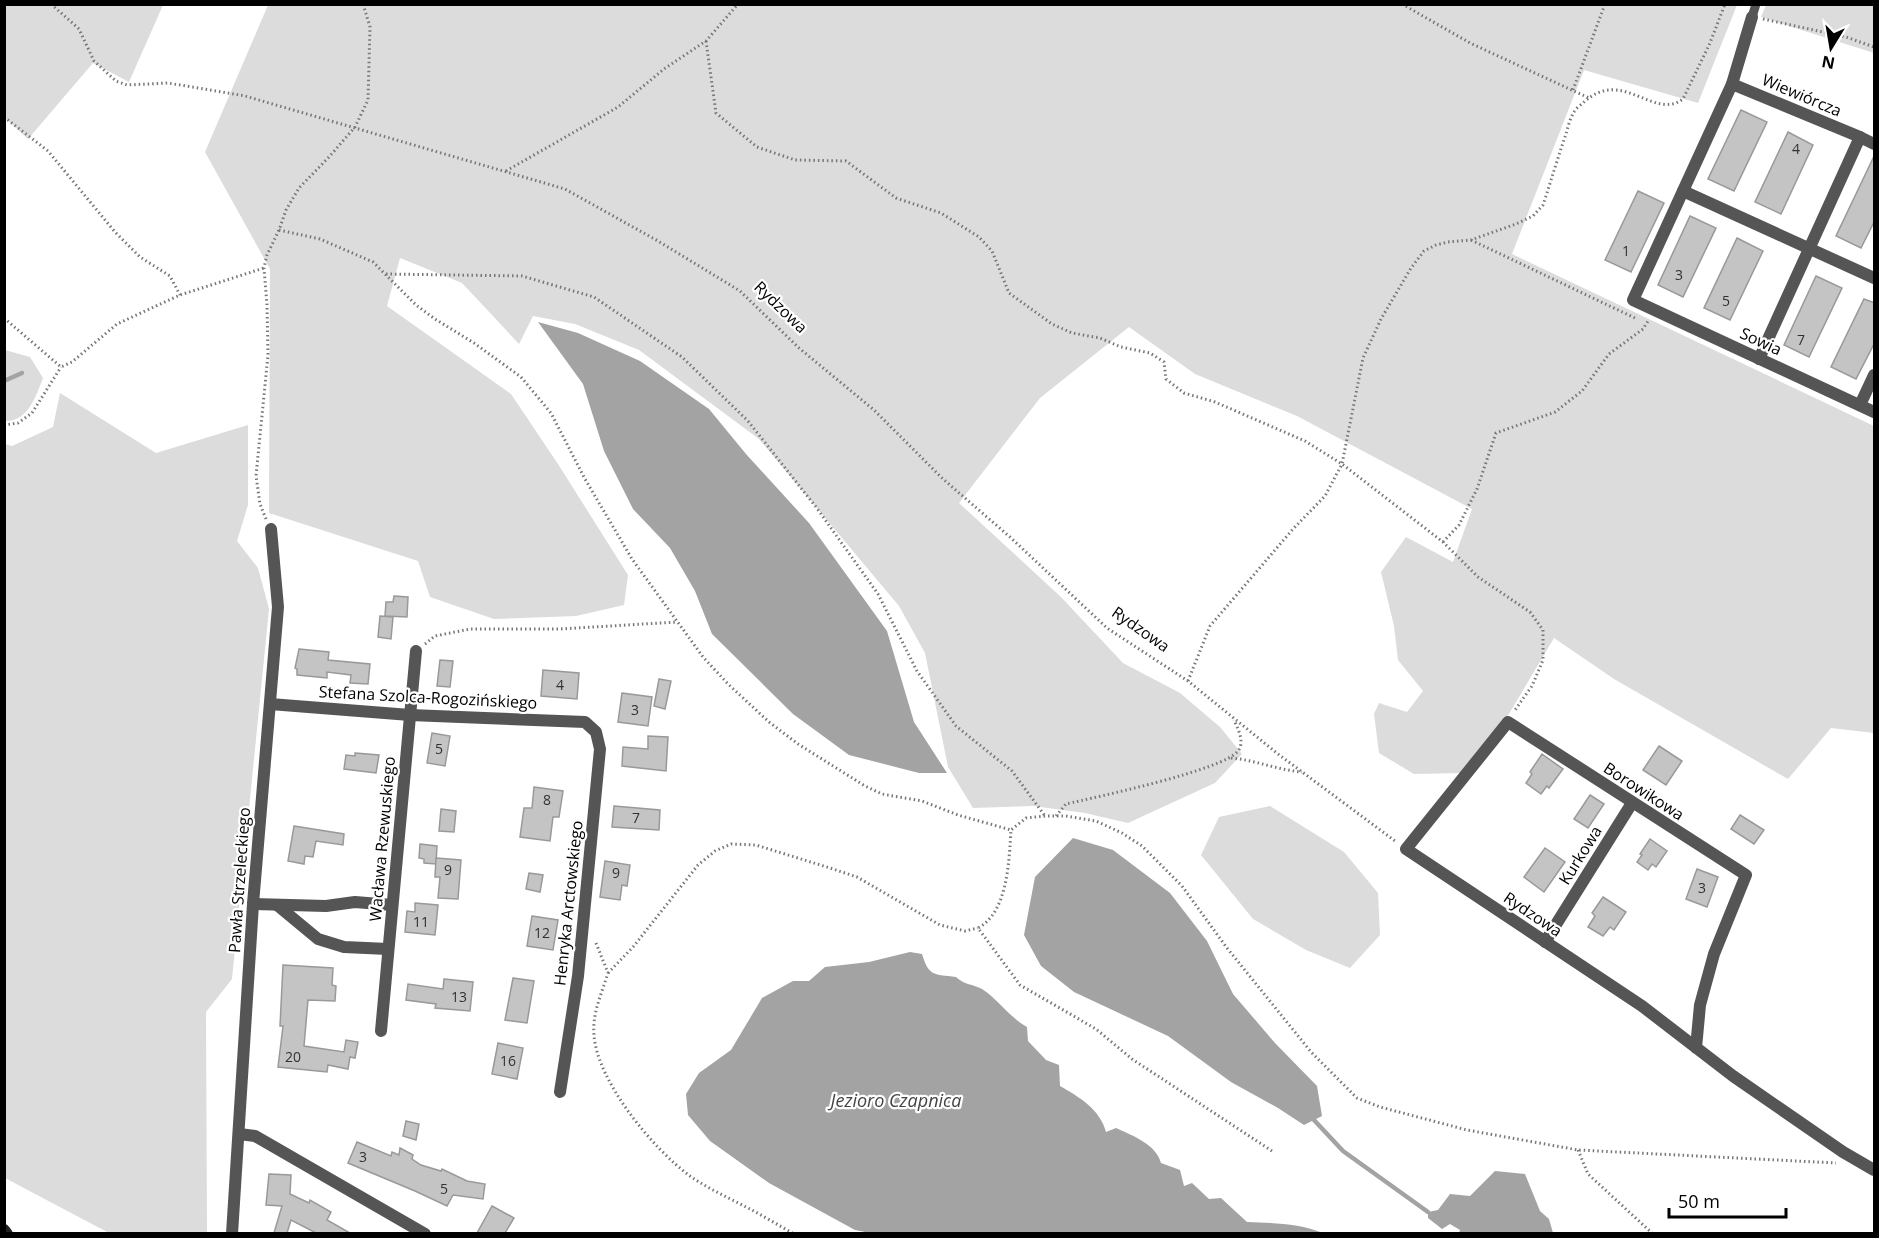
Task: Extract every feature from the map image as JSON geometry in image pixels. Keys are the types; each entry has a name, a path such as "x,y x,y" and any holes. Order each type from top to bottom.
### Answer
{"street":[{"path":"1752,17 1732,84 1683,191 1875,278"},
{"name":"Wiewiórcza","path":"1732,84 1875,144"},
{"path":"1759,359 1860,137"},
{"name":"Sowia","path":"1683,191 1634,300 1875,412"},
{"path":"1860,405 1875,375"},
{"name":"Pawła Strzeleckiego","path":"232,1233 253,904 278,608 271,530"},
{"name":"Wacława Rzewuskiego","path":"381,1031 416,651"},
{"name":"Stefana Szolca-Rogozińskiego","path":"270,704 410,714 585,722"},
{"name":"Henryka Arctowskiego","path":"560,1092 578,976 600,749 596,732 585,722"},
{"path":"1406,849 1508,722"},
{"name":"Borowikowa","path":"1508,722 1746,875 1714,954 1700,1005 1696,1047"},
{"name":"Kurkowa","path":"1545,942 1632,803"},
{"name":"Rydzowa","path":"1406,849 1642,1006 1733,1076 1843,1152 1875,1170"},
{"path":"253,904 326,906 355,902 392,905"},
{"path":"277,904 318,939 344,946 388,949"},
{"path":"239,1134 255,1136 425,1233"}],"lane":[{"path":"1752,17 1756,4"}],"path":[{"name":"Rydzowa","path":"51,4 79,29 94,61 116,81 127,85 168,83 245,96 566,189 658,240 740,291 799,348 874,410 943,479 1010,537 1107,628 1188,681 1232,718 1406,849"},
{"path":"271,530 260,504 256,476 268,355 264,268 267,255 286,210 299,188 355,127 368,100 370,27 363,4"},
{"path":"506,171 618,106 664,69 706,41 738,4"},
{"path":"1402,4 1470,43 1589,98"},
{"path":"1573,90 1605,4"},
{"path":"1188,681 1210,626 1293,529 1325,496 1342,464 1363,358 1381,319 1411,268 1424,251 1448,242 1471,240 1533,216 1543,205 1574,111 1589,98 1602,91 1621,90 1660,105 1677,104 1683,99 1710,43 1725,4"},
{"path":"1752,17 1846,37 1875,47"},
{"path":"706,41 716,113 757,147 795,160 846,161 896,198 941,213 980,237 992,251 1009,293 1052,324 1072,333 1100,338 1121,347 1150,352 1164,362 1166,379 1184,393 1215,402 1305,441 1342,464 1443,542 1478,577 1530,612 1543,630 1542,660 1532,686 1508,722"},
{"path":"4,117 48,151 115,232 140,257 170,276 180,295"},
{"path":"279,230 320,238 373,262 416,305 521,377 551,413 585,479 632,559 677,622 703,657 769,722 848,776 882,794 922,801 958,815 1011,830"},
{"path":"1471,240 1647,322"},
{"path":"4,425 18,423 32,413 61,367 72,362 117,324 180,295 264,268"},
{"path":"385,274 522,276 594,297 682,357 748,421 816,507 878,594 917,671 956,726 1012,771 1045,816"},
{"path":"1443,542 1459,525 1477,489 1496,433 1555,412 1582,391 1609,354 1644,328 1653,309"},
{"path":"4,318 61,367"},
{"path":"416,651 435,636 470,629 560,628 677,622"},
{"path":"1231,758 1240,748 1241,743 1232,718"},
{"path":"1056,816 1066,804 1188,774 1231,758 1248,759 1290,771 1303,772"},
{"path":"794,1233 689,1175 649,1137 624,1105 605,1074 596,1051 593,1034 594,1014 608,973 633,946 698,865 715,851 731,844 756,845 857,877 940,925 965,931 978,928 992,917 1003,892 1008,870 1011,830 1026,818 1045,816 1066,816 1095,821 1122,833 1142,846 1182,886 1227,948 1311,1053 1357,1098 1380,1107 1467,1130 1578,1150 1840,1163"},
{"path":"584,924 592,935 608,973"},
{"path":"978,928 1020,985 1096,1029 1132,1059 1272,1152"},
{"path":"1578,1150 1588,1174 1653,1233"}],"shaded area":[{"path":"5,4 163,5 129,82 93,63 28,139 5,118"},
{"path":"268,5 1737,5 1698,103 1584,70 1512,254 1874,426 1874,733 1831,728 1788,779 1614,679 1554,638 1503,724 1462,773 1414,774 1379,753 1374,714 1379,703 1407,712 1423,691 1398,660 1394,626 1381,572 1406,537 1453,562 1472,509 1297,416 1195,374 1129,327 1040,398 959,503 1061,597 1123,663 1180,693 1220,727 1242,754 1215,783 1128,823 1085,813 1033,806 973,808 948,767 925,653 899,606 759,439 639,350 575,324 533,316 519,344 462,283 400,258 387,306 511,394 628,575 624,605 576,616 494,619 430,597 418,561 269,513 270,269 205,152"},
{"path":"1766,5 1874,5 1874,53 1761,17"},
{"path":"5,350 30,357 43,378 34,400 25,413 13,420 5,421"},
{"path":"60,393 156,453 248,425 248,505 237,541 258,568 269,609 232,979 206,1012 207,1233 109,1233 5,1178 5,444 12,446 53,427"},
{"path":"1270,806 1344,852 1378,893 1380,935 1350,968 1306,950 1253,919 1201,855 1219,817"}],"water":[{"path":"538,322 578,333 640,361 709,409 746,454 809,523 887,631 914,722 947,773 919,773 849,755 793,714 712,634 695,591 670,548 633,509 604,451 583,384"},
{"path":"1073,838 1113,850 1170,893 1207,941 1233,994 1275,1043 1317,1086 1322,1116 1304,1125 1231,1082 1168,1036 1074,992 1041,966 1024,935 1035,877"},
{"name":"Jezioro Czapnica","path":"910,952 922,954 927,967 933,973 956,977 962,982 982,989 1027,1027 1028,1041 1046,1060 1059,1065 1060,1086 1094,1110 1106,1132 1116,1128 1143,1141 1154,1151 1161,1163 1180,1170 1184,1186 1192,1183 1209,1199 1221,1198 1247,1222 1295,1225 1323,1233 870,1233 855,1230 769,1183 710,1141 688,1115 686,1094 699,1073 731,1050 762,998 793,981 809,981 825,967 869,962"},
{"path":"1495,1171 1525,1174 1540,1211 1549,1219 1553,1233 1459,1233 1460,1230 1450,1224 1442,1229 1428,1218 1428,1212 1438,1210 1450,1194 1470,1196"}],"building":[{"path":"1741,110 1767,122 1734,191 1708,179"},
{"path":"1788,132 1813,145 1781,214 1755,202"},
{"path":"1875,154 1875,220 1861,248 1836,236"},
{"path":"1638,191 1664,203 1631,272 1605,260"},
{"path":"1690,216 1716,228 1683,297 1658,285"},
{"path":"1737,238 1763,251 1730,320 1704,308"},
{"path":"1816,276 1842,288 1809,357 1784,345"},
{"path":"1864,299 1875,303 1875,342 1856,379 1831,367"},
{"path":"394,596 408,597 407,617 385,616 386,602 393,602"},
{"path":"380,616 393,617 391,639 378,637"},
{"path":"299,649 329,652 328,660 370,664 368,684 350,683 351,675 327,672 327,678 297,675 295,668"},
{"path":"440,660 453,661 450,687 437,686"},
{"path":"543,670 579,673 577,699 541,696"},
{"path":"659,679 671,681 665,709 654,706"},
{"path":"622,693 652,697 648,726 618,722"},
{"path":"432,733 450,736 445,766 427,763"},
{"path":"648,736 668,737 666,771 622,766 623,747 648,749"},
{"path":"1659,746 1682,761 1666,785 1643,770"},
{"path":"355,753 379,755 376,773 344,769 346,755 355,756"},
{"path":"1542,754 1563,769 1549,788 1547,786 1541,794 1526,783 1532,774 1530,772"},
{"path":"534,787 563,791 559,817 553,817 550,841 520,837 524,808 532,808"},
{"path":"1590,795 1604,804 1588,828 1574,819"},
{"path":"614,806 660,810 659,830 612,827"},
{"path":"441,809 456,811 454,832 439,831"},
{"path":"1740,815 1764,830 1754,844 1731,829"},
{"path":"294,826 344,834 343,845 316,841 313,857 305,856 304,864 288,861"},
{"path":"1650,839 1667,851 1656,867 1652,864 1648,870 1637,862"},
{"path":"420,844 437,846 436,864 424,863 424,859 419,858"},
{"path":"1545,848 1565,862 1544,892 1524,877"},
{"path":"436,858 461,860 458,899 438,898 440,877 435,877"},
{"path":"605,861 630,865 627,886 622,885 620,900 600,897"},
{"path":"1697,869 1718,877 1707,907 1686,899"},
{"path":"529,873 543,875 540,892 526,889"},
{"path":"1603,897 1626,912 1614,930 1610,927 1603,936 1588,927 1595,916 1592,913"},
{"path":"415,903 438,905 435,935 405,932 407,911 415,912"},
{"path":"532,916 558,920 553,950 527,946"},
{"path":"283,965 333,968 332,985 336,986 335,1001 308,1000 304,1046 344,1052 346,1040 358,1042 355,1058 350,1057 348,1069 328,1065 327,1072 278,1067 283,1026 280,1026"},
{"path":"513,978 534,981 527,1023 505,1020"},
{"path":"444,979 473,982 470,1011 435,1008 436,1004 406,1000 408,984 443,989"},
{"path":"498,1043 523,1048 517,1079 492,1074"},
{"path":"406,1121 419,1124 416,1140 403,1136"},
{"path":"357,1142 391,1156 392,1152 399,1155 400,1148 413,1155 412,1159 421,1165 441,1171 442,1169 467,1181 485,1184 483,1199 453,1195 447,1206 348,1163"},
{"path":"269,1174 291,1175 290,1194 309,1203 310,1200 331,1212 327,1220 350,1233 316,1233 291,1220 287,1233 274,1233 282,1206 266,1205"},
{"path":"492,1206 514,1218 505,1233 477,1233"}],"waterway":[{"path":"4,381 22,373"},
{"path":"1314,1120 1343,1151 1428,1212"}]}
